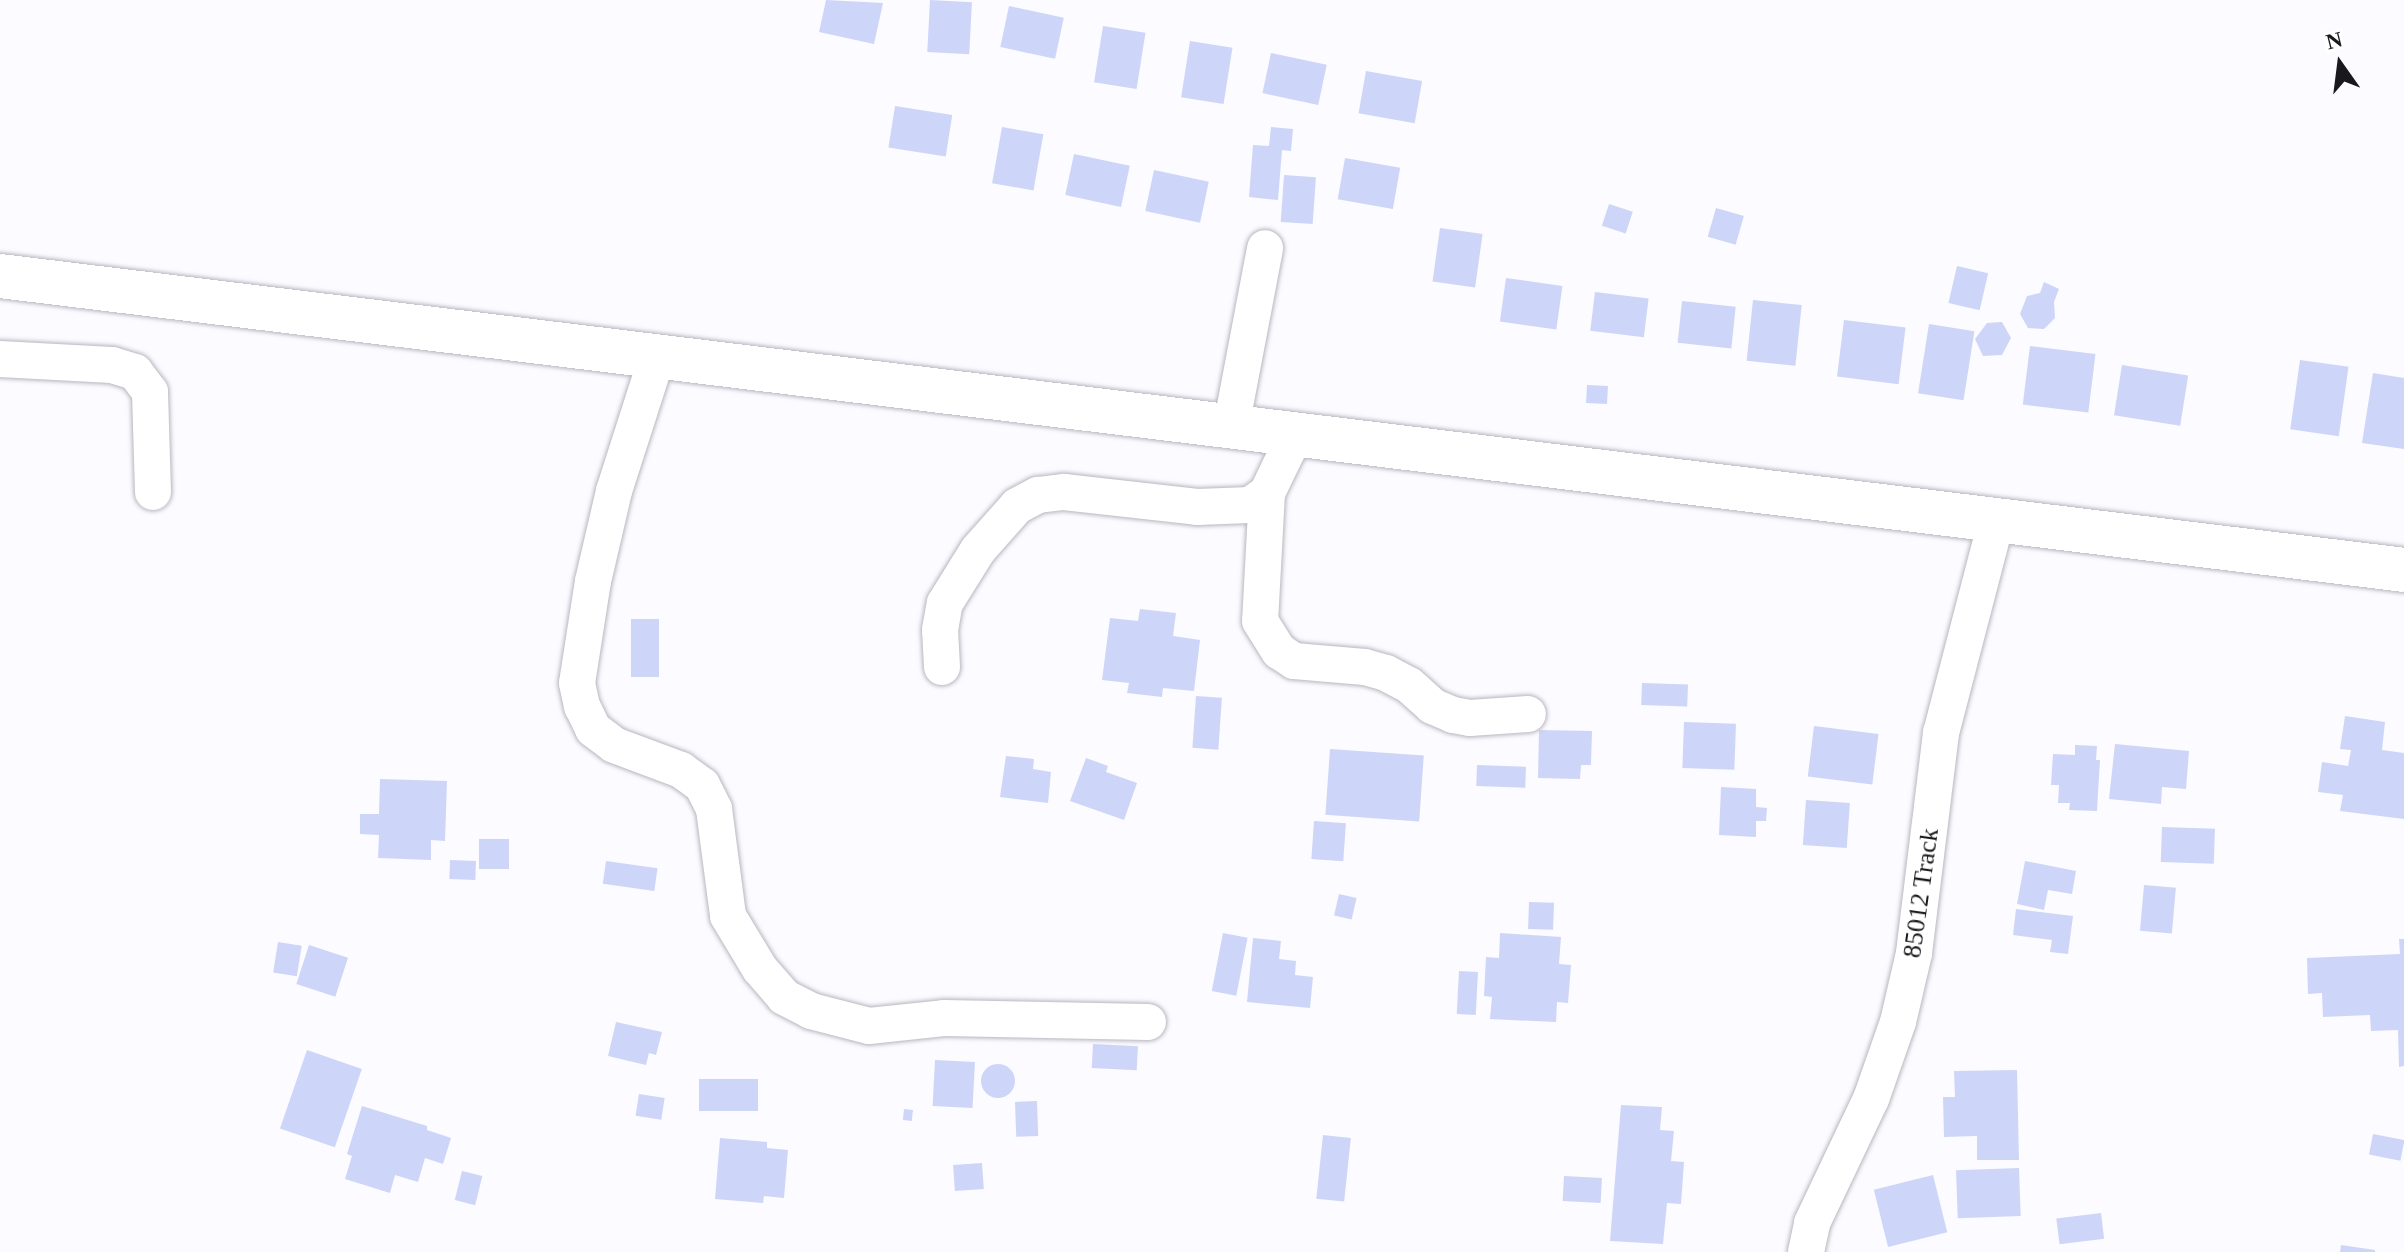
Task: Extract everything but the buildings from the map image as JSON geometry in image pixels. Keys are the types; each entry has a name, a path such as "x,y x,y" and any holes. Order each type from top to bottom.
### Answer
{"street":[{"path":"1231,427 1265,248"},
{"path":"0,276 2404,570"},
{"path":"657,357 614,491 593,581 577,683 582,706 593,729 644,759 681,770 702,785 714,809 728,916 760,969 784,997 811,1011 869,1026 944,1018 1148,1022"},
{"path":"0,359 112,365 135,372 150,392 153,492"},
{"path":"1295,435 1267,493 1260,621 1279,651 1294,661 1365,667 1386,673 1409,685 1432,706 1453,715 1470,718 1528,714"},
{"path":"942,667 940,630 945,603 978,550 1017,506 1038,495 1077,493 1232,509 1250,505 1267,493"},
{"name":"85012 Track","path":"1806,1252 1812,1223 1871,1099 1898,1022 1914,953 1941,733 1996,522"}]}
